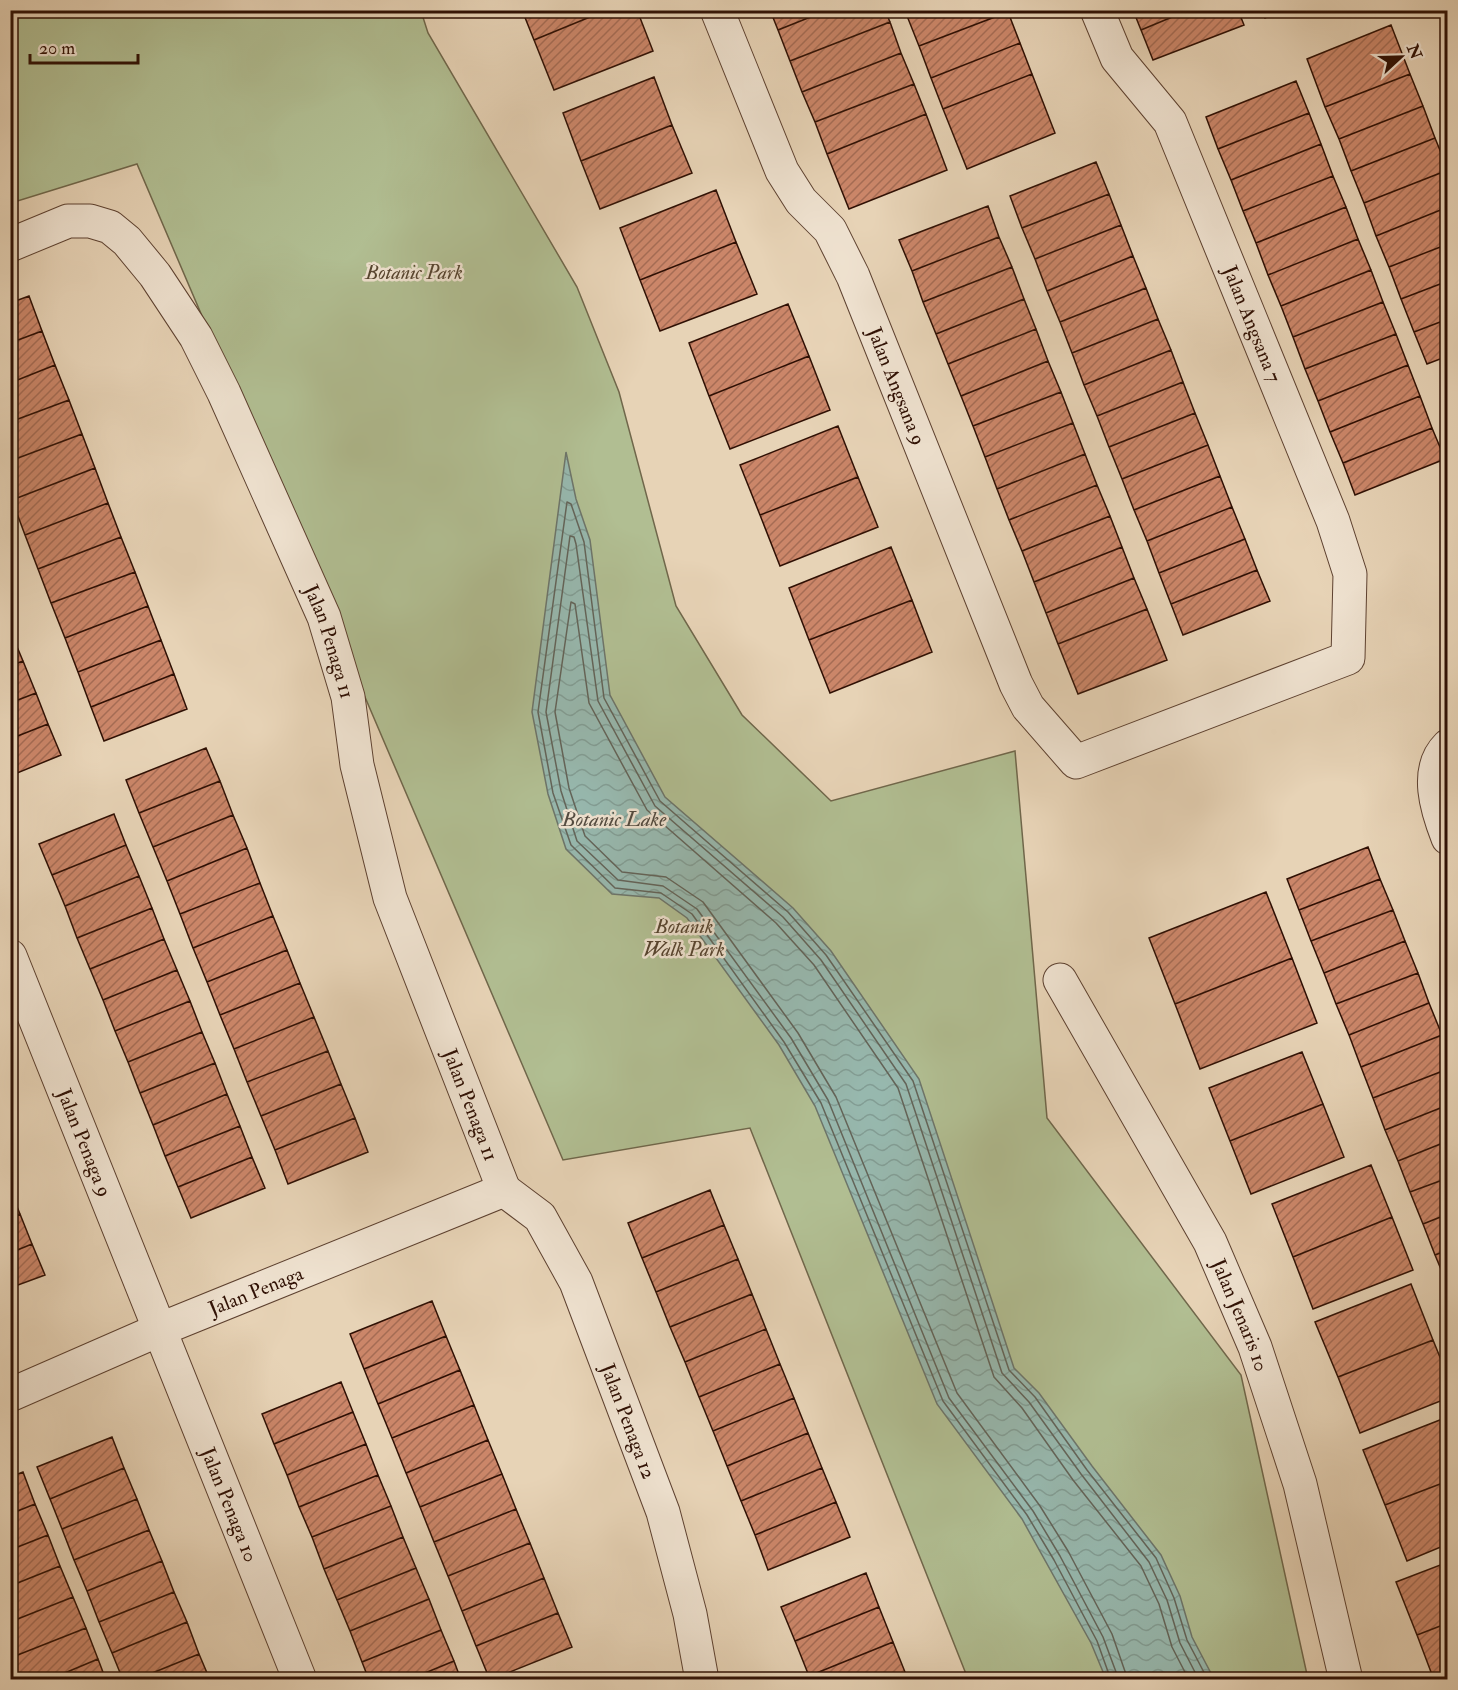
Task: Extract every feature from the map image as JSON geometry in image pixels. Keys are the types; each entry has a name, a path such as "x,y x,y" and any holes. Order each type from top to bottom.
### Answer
{"street":[{"name":"Jalan Angsana 9","path":"717,10 782,171 801,201 830,230 853,276 1016,684 1028,707 1076,762 1348,658"},
{"name":"Jalan Angsana 7","path":"1097,10 1117,58 1170,122 1333,521 1350,574 1348,658"},
{"name":"Jalan Penaga 11","path":"10,244 68,221 90,221 110,227 126,241 154,275 196,337 224,393 324,617 348,697 357,765 390,898 504,1190"},
{"path":"1448,746 1439,755 1435,788 1436,807 1448,838"},
{"name":"Jalan Penaga 9","path":"10,956 160,1329"},
{"name":"Jalan Jenaris 10","path":"1059,980 1210,1242 1255,1347 1300,1484 1346,1680"},
{"name":"Jalan Penaga","path":"10,1395 160,1329 504,1190"},
{"name":"Jalan Penaga 12","path":"504,1190 540,1217 576,1282 663,1512 690,1614 702,1680"},
{"name":"Jalan Penaga 10","path":"160,1329 300,1680"}],"green space":[{"name":"Botanik Walk Park","path":"11,11 421,11 428,33 577,287 619,392 676,606 742,715 831,801 1015,751 1047,1118 1241,1375 1308,1679 968,1679 750,1128 563,1160 137,164 11,203"}],"water":[{"name":"Botanic Lake","path":"566,452 576,499 590,540 610,695 665,797 793,908 831,951 919,1079 1014,1368 1039,1393 1161,1555 1180,1596 1192,1637 1214,1679 1106,1679 1091,1643 1022,1519 937,1404 815,1106 779,1045 687,918 659,898 612,894 566,849 548,794 532,712"}],"building":[{"path":"522,10 607,10 534,40"},
{"path":"607,10 637,10 653,51 554,90 534,40"},
{"path":"770,10 828,10 778,30"},
{"path":"828,10 885,10 890,22 790,61 778,30"},
{"path":"920,10 1007,10 1008,12 919,46 907,16"},
{"path":"1133,10 1189,10 1141,30"},
{"path":"1189,10 1238,10 1244,25 1153,60 1141,30"},
{"path":"1262,10 1283,10 1265,18"},
{"path":"1008,12 1020,43 931,78 919,46"},
{"path":"890,22 901,53 802,92 790,61"},
{"path":"1391,25 1410,74 1325,107 1307,59"},
{"path":"1020,43 1032,74 943,109 931,78"},
{"path":"901,53 914,84 815,122 802,92"},
{"path":"1032,74 1055,133 967,169 943,109"},
{"path":"1410,74 1423,106 1339,139 1325,107"},
{"path":"654,77 672,125 581,161 563,113"},
{"path":"1296,81 1309,113 1218,149 1206,117"},
{"path":"914,84 926,114 827,154 815,122"},
{"path":"1423,106 1435,138 1351,171 1339,139"},
{"path":"1309,113 1321,144 1231,180 1218,149"},
{"path":"926,114 947,170 849,209 827,154"},
{"path":"672,125 692,173 600,209 581,161"},
{"path":"1435,138 1448,170 1364,203 1351,171"},
{"path":"1321,144 1333,176 1243,211 1231,180"},
{"path":"1096,162 1109,194 1022,228 1010,196"},
{"path":"1448,170 1448,207 1376,236 1364,203"},
{"path":"1333,176 1346,207 1256,243 1243,211"},
{"path":"716,190 736,242 640,280 620,228"},
{"path":"1109,194 1121,225 1035,259 1022,228"},
{"path":"988,206 999,237 912,271 899,240"},
{"path":"1346,207 1358,239 1268,275 1256,243"},
{"path":"1448,207 1448,244 1389,267 1376,236"},
{"path":"1121,225 1133,256 1047,291 1035,259"},
{"path":"999,237 1012,267 923,302 912,271"},
{"path":"1358,239 1371,270 1281,306 1268,275"},
{"path":"736,242 757,294 660,331 640,280"},
{"path":"1448,244 1448,281 1401,299 1389,267"},
{"path":"1133,256 1146,288 1060,322 1047,291"},
{"path":"1012,267 1024,299 936,334 923,302"},
{"path":"1371,270 1383,302 1293,337 1281,306"},
{"path":"1448,281 1448,319 1414,332 1401,299"},
{"path":"1146,288 1158,319 1072,353 1060,322"},
{"path":"29,296 42,331 10,343 10,303"},
{"path":"1024,299 1036,329 948,364 936,334"},
{"path":"1383,302 1396,334 1305,369 1293,337"},
{"path":"788,304 809,356 709,396 689,343"},
{"path":"1158,319 1171,350 1084,385 1072,353"},
{"path":"1448,319 1448,356 1427,364 1414,332"},
{"path":"1036,329 1048,361 961,396 948,364"},
{"path":"42,331 55,365 10,383 10,343"},
{"path":"1396,334 1408,365 1318,401 1305,369"},
{"path":"1171,350 1183,382 1097,416 1084,385"},
{"path":"809,356 830,410 730,449 709,396"},
{"path":"1048,361 1061,392 973,426 961,396"},
{"path":"55,365 69,400 10,422 10,383"},
{"path":"1408,365 1420,396 1330,432 1318,401"},
{"path":"1183,382 1195,413 1109,447 1097,416"},
{"path":"1061,392 1073,423 985,457 973,426"},
{"path":"1420,396 1432,428 1343,463 1330,432"},
{"path":"69,400 82,434 10,461 10,422"},
{"path":"1195,413 1208,445 1122,479 1109,447"},
{"path":"1073,423 1085,454 997,489 985,457"},
{"path":"838,426 858,477 760,515 740,465"},
{"path":"1432,428 1445,459 1355,495 1343,463"},
{"path":"82,434 95,468 12,500 10,461"},
{"path":"1208,445 1220,476 1134,510 1122,479"},
{"path":"1085,454 1097,485 1009,520 997,489"},
{"path":"95,468 108,503 25,535 12,500"},
{"path":"1220,476 1232,507 1147,541 1134,510"},
{"path":"858,477 878,527 780,566 760,515"},
{"path":"1097,485 1110,516 1022,551 1009,520"},
{"path":"108,503 121,537 38,569 25,535"},
{"path":"1232,507 1245,539 1159,573 1147,541"},
{"path":"1110,516 1122,547 1034,582 1022,551"},
{"path":"121,537 135,572 51,603 38,569"},
{"path":"1245,539 1257,570 1171,604 1159,573"},
{"path":"891,547 912,600 809,640 789,588"},
{"path":"1122,547 1134,578 1046,613 1034,582"},
{"path":"1257,570 1270,601 1183,635 1171,604"},
{"path":"135,572 148,606 65,638 51,603"},
{"path":"1134,578 1147,609 1058,644 1046,613"},
{"path":"912,600 932,652 830,693 809,640"},
{"path":"148,606 161,640 78,672 65,638"},
{"path":"1147,609 1167,660 1078,694 1058,644"},
{"path":"10,630 23,661 10,666"},
{"path":"161,640 174,674 91,707 78,672"},
{"path":"23,661 36,693 10,703 10,666"},
{"path":"174,674 187,709 104,741 91,707"},
{"path":"36,693 48,724 10,739 10,703"},
{"path":"48,724 61,755 10,776 10,739"},
{"path":"206,748 220,781 139,813 126,780"},
{"path":"220,781 233,815 153,847 139,813"},
{"path":"114,814 126,845 52,875 39,844"},
{"path":"233,815 247,848 167,881 153,847"},
{"path":"126,845 139,876 65,906 52,875"},
{"path":"1368,847 1380,879 1299,910 1287,879"},
{"path":"247,848 260,883 180,914 167,881"},
{"path":"139,876 152,908 77,938 65,906"},
{"path":"1380,879 1393,910 1311,941 1299,910"},
{"path":"260,883 273,916 193,948 180,914"},
{"path":"1266,892 1292,958 1175,1004 1149,938"},
{"path":"152,908 164,939 90,969 77,938"},
{"path":"1393,910 1405,941 1324,973 1311,941"},
{"path":"273,916 287,950 207,982 193,948"},
{"path":"164,939 177,970 103,1000 90,969"},
{"path":"1405,941 1418,973 1336,1004 1324,973"},
{"path":"287,950 300,983 220,1015 207,982"},
{"path":"1292,958 1317,1023 1200,1069 1175,1004"},
{"path":"177,970 190,1001 115,1031 103,1000"},
{"path":"1418,973 1429,1003 1349,1035 1336,1004"},
{"path":"300,983 314,1017 234,1049 220,1015"},
{"path":"190,1001 202,1032 128,1062 115,1031"},
{"path":"1429,1003 1442,1035 1361,1067 1349,1035"},
{"path":"314,1017 328,1051 247,1082 234,1049"},
{"path":"202,1032 215,1063 140,1093 128,1062"},
{"path":"1442,1035 1448,1049 1448,1069 1373,1098 1361,1067"},
{"path":"328,1051 341,1084 261,1116 247,1082"},
{"path":"1302,1052 1323,1104 1230,1141 1209,1088"},
{"path":"215,1063 227,1094 153,1125 140,1093"},
{"path":"1448,1069 1448,1105 1385,1130 1373,1098"},
{"path":"341,1084 355,1118 275,1150 261,1116"},
{"path":"227,1094 240,1126 165,1156 153,1125"},
{"path":"1323,1104 1344,1157 1251,1194 1230,1141"},
{"path":"1448,1105 1448,1141 1398,1161 1385,1130"},
{"path":"355,1118 368,1152 288,1184 275,1150"},
{"path":"240,1126 252,1157 178,1187 165,1156"},
{"path":"1448,1141 1448,1178 1410,1192 1398,1161"},
{"path":"252,1157 265,1188 191,1218 178,1187"},
{"path":"1371,1165 1392,1217 1293,1257 1272,1204"},
{"path":"1448,1178 1448,1214 1423,1224 1410,1192"},
{"path":"10,1189 20,1214 10,1218"},
{"path":"710,1190 724,1225 642,1258 628,1223"},
{"path":"20,1214 32,1244 10,1253 10,1218"},
{"path":"1448,1214 1448,1250 1435,1255 1423,1224"},
{"path":"1392,1217 1413,1270 1313,1309 1293,1257"},
{"path":"724,1225 738,1259 656,1292 642,1258"},
{"path":"32,1244 45,1275 10,1288 10,1253"},
{"path":"1448,1250 1448,1286 1435,1255"},
{"path":"738,1259 752,1294 670,1327 656,1292"},
{"path":"1411,1284 1433,1340 1338,1377 1315,1322"},
{"path":"752,1294 766,1329 685,1362 670,1327"},
{"path":"432,1301 446,1336 364,1369 350,1334"},
{"path":"766,1329 780,1364 699,1397 685,1362"},
{"path":"446,1336 460,1370 378,1404 364,1369"},
{"path":"1433,1340 1448,1377 1448,1398 1360,1433 1338,1377"},
{"path":"780,1364 794,1398 713,1431 699,1397"},
{"path":"460,1370 474,1405 392,1438 378,1404"},
{"path":"341,1382 353,1412 274,1444 262,1414"},
{"path":"794,1398 808,1433 727,1466 713,1431"},
{"path":"474,1405 488,1440 406,1473 392,1438"},
{"path":"353,1412 366,1444 287,1475 274,1444"},
{"path":"1445,1418 1448,1424 1448,1481 1385,1505 1363,1450"},
{"path":"808,1433 822,1468 741,1501 727,1466"},
{"path":"112,1437 124,1468 50,1499 37,1467"},
{"path":"488,1440 502,1474 420,1507 406,1473"},
{"path":"366,1444 378,1475 299,1507 287,1475"},
{"path":"124,1468 137,1499 62,1529 50,1499"},
{"path":"822,1468 836,1502 755,1535 741,1501"},
{"path":"23,1472 35,1504 10,1514 10,1477"},
{"path":"502,1474 516,1509 434,1542 420,1507"},
{"path":"378,1475 391,1506 312,1537 299,1507"},
{"path":"1448,1481 1448,1544 1407,1561 1385,1505"},
{"path":"137,1499 149,1530 74,1560 62,1529"},
{"path":"836,1502 850,1537 768,1570 755,1535"},
{"path":"35,1504 48,1535 10,1550 10,1514"},
{"path":"391,1506 403,1537 324,1569 312,1537"},
{"path":"516,1509 530,1543 448,1576 434,1542"},
{"path":"149,1530 162,1561 87,1591 74,1560"},
{"path":"48,1535 60,1566 10,1586 10,1550"},
{"path":"403,1537 416,1568 337,1600 324,1569"},
{"path":"530,1543 544,1578 462,1611 448,1576"},
{"path":"162,1561 174,1592 99,1622 87,1591"},
{"path":"1448,1562 1448,1623 1417,1635 1396,1582"},
{"path":"60,1566 73,1597 10,1622 10,1586"},
{"path":"416,1568 429,1599 350,1631 337,1600"},
{"path":"866,1573 879,1607 795,1641 781,1607"},
{"path":"544,1578 558,1613 476,1646 462,1611"},
{"path":"174,1592 187,1622 112,1653 99,1622"},
{"path":"73,1597 86,1628 10,1658 10,1622"},
{"path":"429,1599 441,1630 362,1662 350,1631"},
{"path":"879,1607 893,1642 809,1676 795,1641"},
{"path":"558,1613 572,1647 490,1680 476,1646"},
{"path":"187,1622 199,1654 135,1680 123,1680 112,1653"},
{"path":"1448,1623 1448,1680 1434,1680 1417,1635"},
{"path":"86,1628 98,1659 48,1680 13,1680 10,1658"},
{"path":"441,1630 454,1661 408,1680 369,1680 362,1662"},
{"path":"893,1642 907,1677 900,1680 810,1680 809,1676"},
{"path":"199,1654 210,1680 135,1680"},
{"path":"98,1659 106,1680 48,1680"},
{"path":"454,1661 461,1680 408,1680"}],"park label":[{"name":"Botanic Park","path":"414,272"}]}
